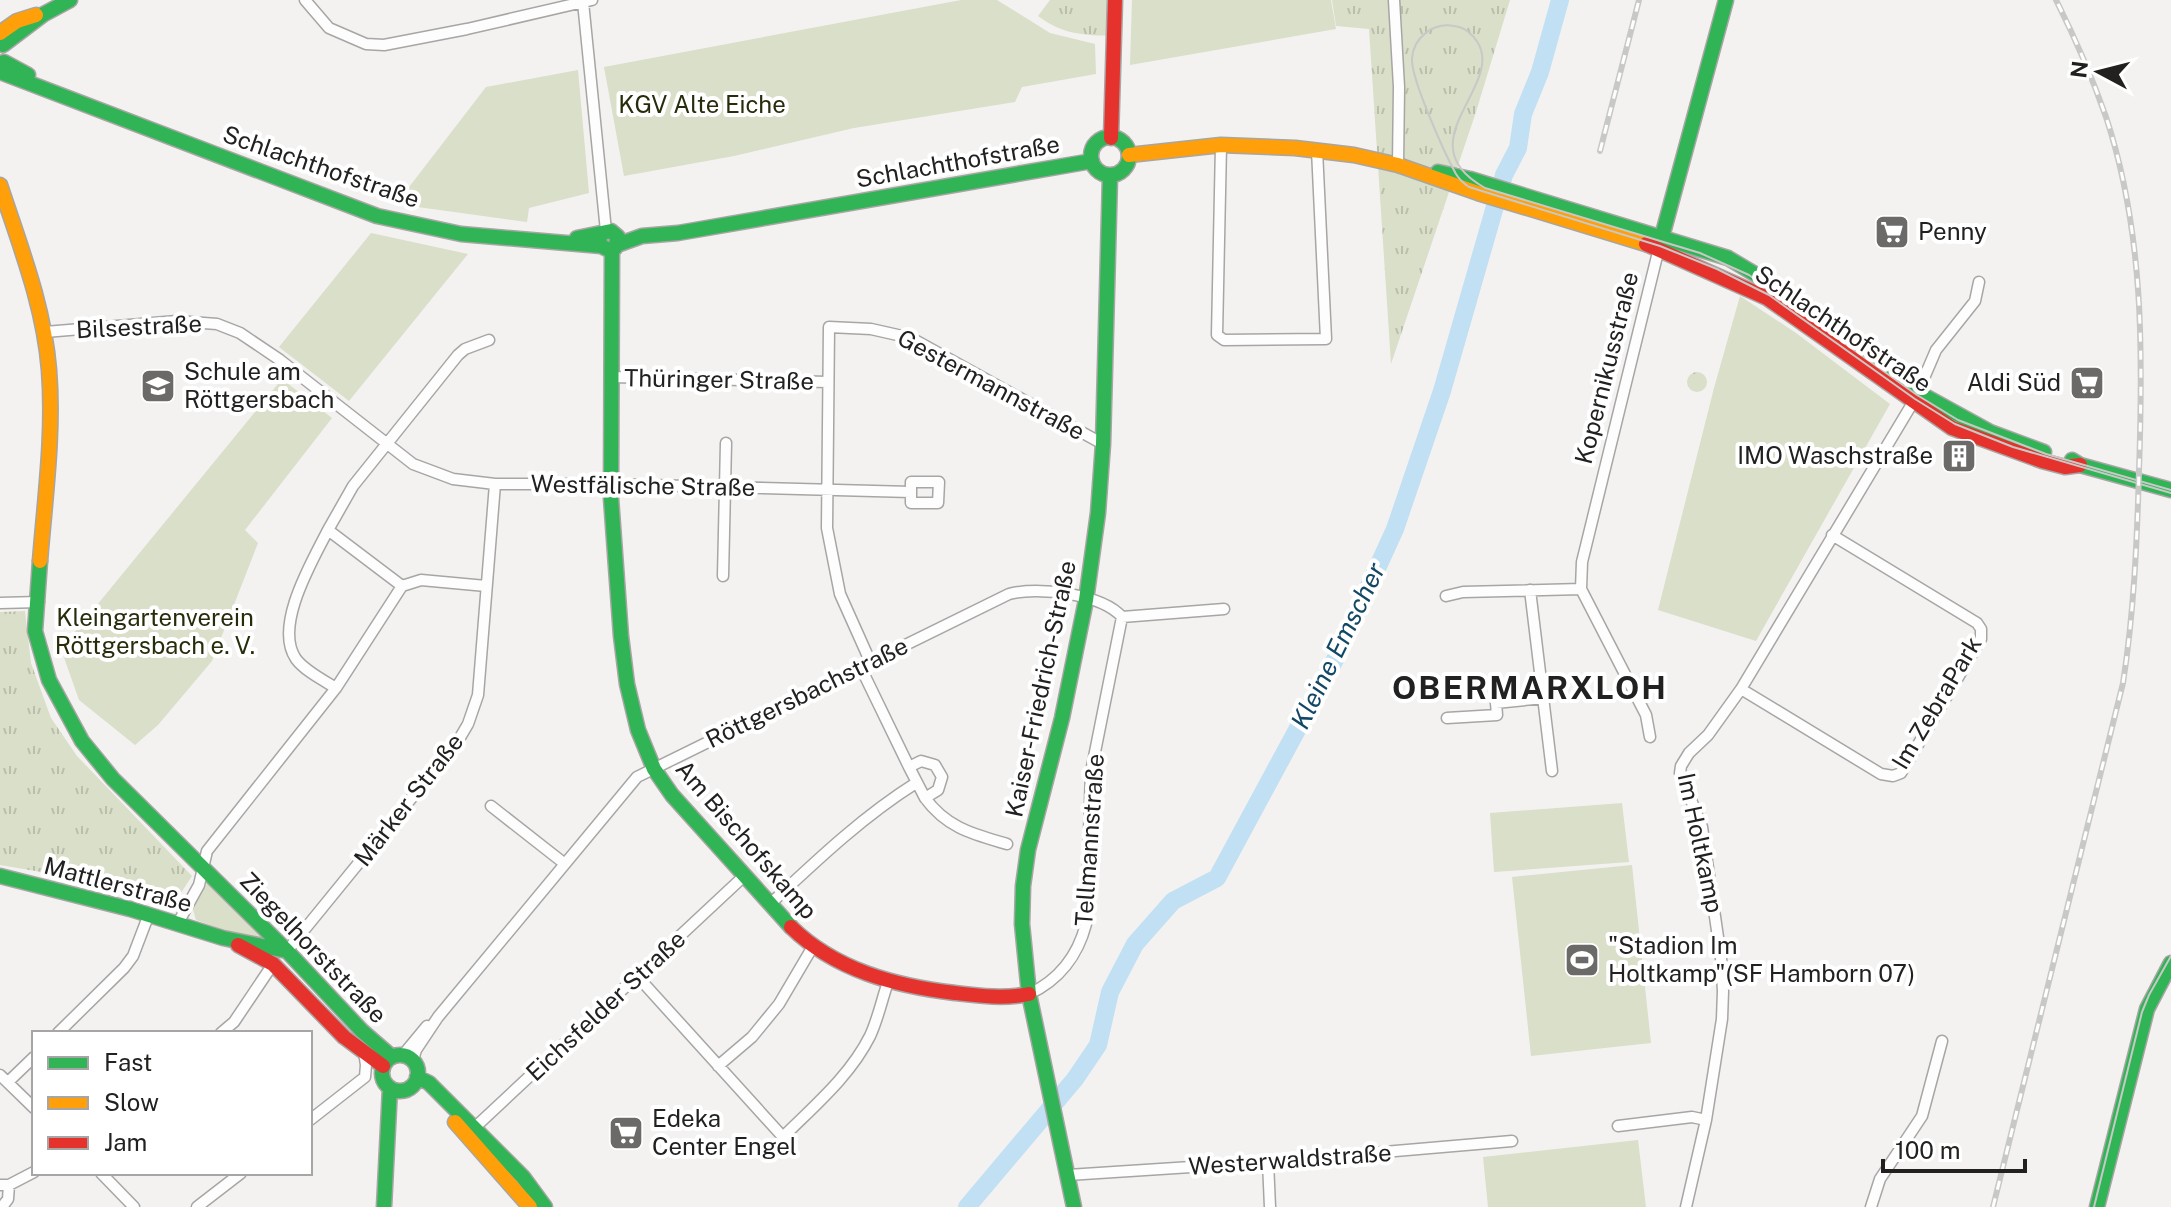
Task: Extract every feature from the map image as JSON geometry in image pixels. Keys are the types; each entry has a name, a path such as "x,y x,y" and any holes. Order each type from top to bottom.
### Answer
{"street":[{"path":"1,68 6,57 1,40 70,0"},
{"path":"305,0 329,28 366,44 384,45 587,1"},
{"path":"1111,138 1115,0"},
{"path":"1394,0 1399,87 1398,165"},
{"name":"Kopernikusstraße","path":"1581,589 1582,562 1661,243 1726,0"},
{"name":"Am Bischofskamp","path":"587,1 609,239 610,484 625,674 643,743 653,768 677,802 743,877 812,948 863,974 888,982 982,995 1017,997 1029,994"},
{"name":"Schlachthofstraße","path":"1,68 377,216 461,234 557,241 661,234 1092,161"},
{"path":"1111,138 1125,145 1129,155 1122,171 1110,176 1098,171 1092,161 1094,146 1101,140 1111,138"},
{"path":"1221,145 1217,335 1224,340 1326,339 1317,150"},
{"name":"Schlachthofstraße","path":"1129,155 1221,145 1317,150 1398,165 1661,243 1767,298 1916,398 1952,428 2065,467 2080,465 2166,491"},
{"name":"Kaiser-Friedrich-Straße","path":"1074,1207 1029,994 1022,924 1028,850 1062,718 1086,600 1098,513 1103,444 1110,176"},
{"name":"Ziegelhorststraße","path":"0,185 30,271 45,332 51,414 35,631 49,680 82,741 100,763 362,1031 398,1060"},
{"name":"Schlachthofstraße","path":"1916,398 1936,350 1975,301 1979,282"},
{"name":"Bilsestraße","path":"45,332 177,321 217,324 240,333 280,360 385,444"},
{"name":"Gestermannstraße","path":"828,382 829,327 871,329 911,338 1103,444"},
{"path":"336,688 297,661 289,638 289,619 309,567 353,486 385,444 458,355 489,340"},
{"name":"Thüringer Straße","path":"611,377 828,382"},
{"path":"828,382 827,528 840,594 865,663 916,783 938,815 966,831 1007,844"},
{"name":"Im Holtkamp","path":"1686,1207 1706,1120 1722,1019 1721,958 1702,827 1680,773 1681,766 1741,689 1916,398"},
{"path":"723,576 726,443"},
{"name":"Westfälische Straße","path":"385,444 413,464 433,473 474,483 911,492"},
{"name":"Märker Straße","path":"287,951 440,764 468,724 478,695 495,484"},
{"path":"328,530 402,586"},
{"name":"Im ZebraPark","path":"1741,689 1881,774 1893,776 1901,773 1981,639 1981,629 1977,623 1832,535"},
{"path":"203,867 207,851 336,688 402,586 421,580 486,586"},
{"path":"1446,596 1463,592 1581,589 1646,715 1650,737"},
{"name":"Röttgersbachstraße","path":"398,1060 416,1050 438,1017 637,777 1009,594 1024,590 1047,591 1086,600"},
{"path":"1530,590 1552,771"},
{"path":"1086,600 1108,604 1122,617 1224,609"},
{"path":"0,603 39,602"},
{"name":"Tellmannstraße","path":"1029,994 1046,986 1060,974 1081,943 1086,924 1091,772 1122,617"},
{"path":"1447,718 1497,715 1496,703 1544,698"},
{"path":"909,767 921,761 939,770 942,777 938,790 925,798"},
{"path":"769,905 847,834 916,783"},
{"path":"491,806 565,864"},
{"name":"Ziegelhorststraße","path":"178,923 199,885 203,867"},
{"name":"Mattlerstraße","path":"0,876 149,914 223,938 287,951"},
{"name":"Eichsfelder Straße","path":"471,1132 743,877"},
{"path":"60,1031 124,968 133,956 149,914"},
{"name":"Mattlerstraße","path":"223,938 273,964 344,1037 364,1052 398,1060"},
{"path":"718,1066 752,1037 779,1004 812,948"},
{"path":"2097,1207 2147,1009 2171,963"},
{"path":"223,1031 234,1022 273,964"},
{"path":"638,977 783,1137 842,1077 856,1058 869,1036 888,982"},
{"path":"1871,1207 1880,1179 1922,1116 1942,1041"},
{"path":"312,1118 365,1077 364,1052"},
{"path":"32,1058 4,1078 32,1106"},
{"path":"384,1207 389,1143 405,1085 398,1060 382,1076 405,1085 432,1099 523,1177 545,1207"},
{"path":"1618,1126 1692,1117 1706,1120"},
{"path":"471,1132 530,1207"},
{"name":"Westerwaldstraße","path":"1068,1175 1512,1141"},
{"path":"1268,1162 1270,1207"},
{"path":"2,1207 8,1199 4,1185 32,1173"},
{"path":"103,1175 134,1207"},
{"path":"197,1207 238,1175"}],"green space":[{"name":"KGV Alte Eiche","path":"961,0 997,0 1050,33 1095,44 1096,74 1022,87 1015,102 854,128 734,156 624,176 604,67"},
{"path":"1050,0 1115,0 1114,36 1074,33 1047,22 1038,16"},
{"path":"1132,0 1331,0 1336,29 1130,65"},
{"path":"1332,0 1510,0 1476,112 1391,364 1369,29 1336,26"},
{"name":"KGV Alte Eiche","path":"578,70 589,193 529,208 527,222 396,204 486,87"},
{"path":"371,233 468,254 349,401 279,347"},
{"path":"1740,296 1796,333 1890,404 1756,641 1658,610"},
{"path":"1697,372 1704,375 1707,382 1704,389 1697,392 1690,389 1687,382 1690,375"},
{"name":"Kleingartenverein Röttgersbach e. V.","path":"282,379 332,418 245,530 258,543 212,661 158,725 135,745 79,700 61,649"},
{"path":"25,611 31,663 51,718 77,756 192,876 173,905 82,879 0,865 0,612"},
{"path":"1622,803 1629,862 1494,872 1490,813"},
{"name":"\"Stadion Im Holtkamp\"(SF Hamborn 07)","path":"1632,865 1651,1043 1531,1056 1512,877"},
{"path":"210,879 265,938 235,934 196,920 192,906"},
{"path":"1638,1140 1646,1207 1488,1207 1483,1157"}],"waterway":[{"name":"Kleine Emscher","path":"967,1207 1075,1079 1098,1045 1110,992 1135,944 1173,901 1217,878 1338,654 1395,529 1442,391 1504,175 1518,148 1523,114 1540,72 1560,0"}],"tram line":[{"path":"2171,490 2046,454 1958,420 1917,395 1749,275 1700,253 1485,188 1463,171 1453,153 1454,134 1479,78 1482,60 1478,43 1465,29 1446,25 1432,29 1416,44 1413,69 1423,99 1456,174 1469,187 1660,246 1717,269 1769,295 1955,424 2013,447 2171,493"},
{"path":"2094,1207 2142,1012 2171,956"}],"railway":[{"path":"1600,151 1639,0"},
{"path":"1993,1207 2123,683 2136,551 2140,337 2128,204 2106,117 2056,0"}],"traffic: fast":[{"path":"3,45 44,14 70,0"},
{"path":"1660,244 1726,0"},
{"path":"4,62 28,75"},
{"path":"0,72 377,216 461,234 601,246"},
{"path":"1110,137 1123,143 1129,156 1123,169 1110,175 1097,169 1091,156 1097,143 1110,137"},
{"path":"617,245 642,236 678,233 1092,161"},
{"path":"1438,172 1728,258 1775,286 1919,393 1990,432 2044,452"},
{"path":"1074,1207 1029,994 1022,924 1023,886 1028,850 1062,718 1086,600 1098,513 1103,444 1110,176"},
{"path":"577,238 611,231 618,237 615,248 609,250 601,246 599,239 602,233"},
{"path":"612,249 611,498 621,636 627,684 638,730 654,769 672,795 791,927"},
{"path":"2072,460 2080,465 2171,490"},
{"path":"40,561 35,631 49,680 82,741 113,779 287,951 362,1031 392,1057"},
{"path":"0,876 130,909 223,938 287,951"},
{"path":"2097,1207 2147,1009 2171,963"},
{"path":"400,1055 413,1060 418,1073 413,1086 400,1091 387,1086 382,1073 387,1060 400,1055"},
{"path":"417,1077 429,1083 523,1177 545,1207"},
{"path":"384,1207 390,1088"}],"traffic: slow":[{"path":"0,33 17,21 36,15"},
{"path":"1129,155 1221,145 1295,148 1354,155 1398,165 1646,244"},
{"path":"0,185 37,299 49,370 50,442 40,561"},
{"path":"455,1122 530,1207"}],"traffic: jam":[{"path":"1111,138 1115,0"},
{"path":"1646,244 1767,298 1952,428 2042,461 2065,467 2080,465"},
{"path":"791,927 808,942 846,965 888,980 974,995 1001,997 1029,994"},
{"path":"238,945 273,964 344,1037 383,1066"}],"place":[{"name":"Penny","path":"1892,232"},
{"name":"Aldi Süd","path":"2087,383"},
{"name":"Schule am Röttgersbach","path":"158,386"},
{"name":"IMO Waschstraße","path":"1959,456"},
{"name":"\"Stadion Im Holtkamp\"(SF Hamborn 07)","path":"1582,960"},
{"name":"Edeka Center Engel","path":"626,1133"}],"district":[{"name":"OBERMARXLOH","path":"1530,688"}]}
